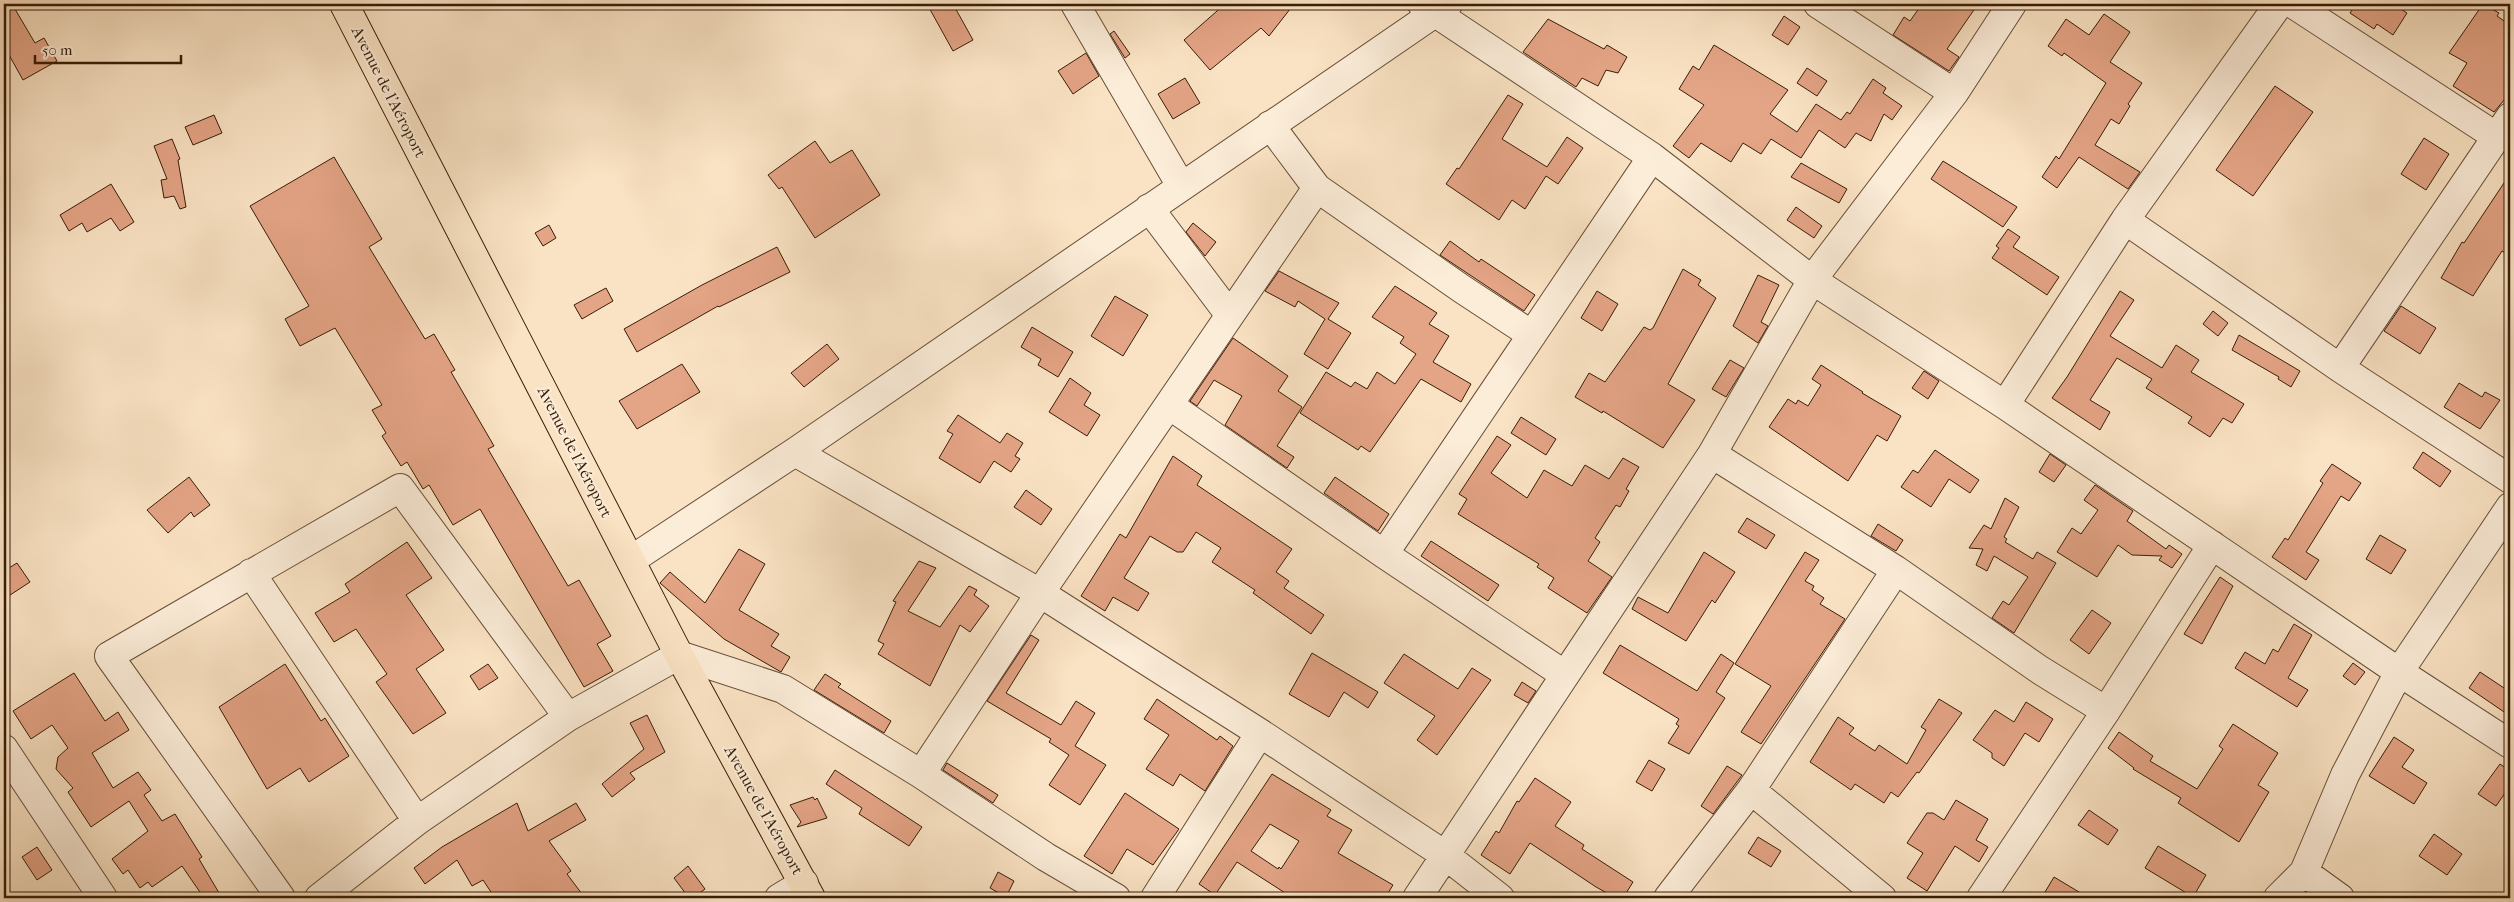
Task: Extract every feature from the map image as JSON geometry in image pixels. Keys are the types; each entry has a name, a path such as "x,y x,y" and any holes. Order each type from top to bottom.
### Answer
{"main road":[{"name":"Avenue de l'Aéroport","path":"344,4 678,654 807,891"}],"street":[{"path":"1075,4 1181,186"},
{"path":"1818,4 1954,93"},
{"path":"1416,898 1712,454 1812,280 1954,93 2012,4"},
{"path":"2005,406 2125,220 2279,4"},
{"path":"2293,4 2503,127 2340,368"},
{"path":"631,560 795,452 1270,125 1435,7 1652,157 1812,280 2005,406 2510,744"},
{"path":"1270,125 1317,188 1462,290 1532,335"},
{"path":"1384,554 1652,157"},
{"path":"921,774 1040,593 1229,314 1317,188"},
{"path":"1149,208 1229,314"},
{"path":"2125,220 2340,368 2510,479"},
{"path":"1169,405 1384,554 1565,674"},
{"path":"795,452 1040,593 1260,733 1445,855 1500,898"},
{"path":"1712,454 1896,570 2040,670 2106,711"},
{"path":"282,898 108,656 400,488 568,717"},
{"path":"2278,898 2304,872 2345,775 2400,672 2510,507"},
{"path":"1981,898 2106,711 2212,545"},
{"path":"1668,898 1751,790 1896,570"},
{"path":"251,573 417,821"},
{"path":"319,898 417,821 568,717 678,654 783,689 921,774 1046,857 1116,898"},
{"path":"1155,898 1260,733"},
{"path":"4,749 103,898"},
{"path":"1751,790 1882,898"},
{"path":"2304,872 2340,898"},
{"path":"779,898 807,891"}],"building":[{"path":"4,4 12,4 35,43 44,38 57,61 23,80 4,46"},
{"path":"927,4 953,4 973,40 953,51"},
{"path":"1225,4 1294,4 1269,36 1261,28 1210,70 1184,40"},
{"path":"1922,4 1978,4 1947,49 1959,57 1949,71 1893,35 1904,17 1910,21"},
{"path":"2356,4 2393,4 2407,13 2393,35 2377,24 2374,29 2350,13"},
{"path":"2483,4 2499,13 2497,16 2510,25 2510,93 2494,112 2453,86 2467,63 2449,53"},
{"path":"2104,14 2130,32 2110,62 2142,83 2128,104 2130,106 2119,124 2111,119 2095,145 2140,172 2128,189 2079,157 2057,188 2042,177 2056,156 2059,159 2106,83 2064,53 2062,56 2048,46 2066,19 2089,35"},
{"path":"1784,16 1800,27 1788,45 1772,35"},
{"path":"1548,19 1604,49 1607,45 1627,57 1618,73 1606,70 1598,86 1582,78 1576,87 1523,52"},
{"path":"1114,31 1130,54 1125,58 1110,34"},
{"path":"1714,45 1788,90 1770,114 1797,132 1816,104 1841,120 1847,112 1850,114 1873,79 1886,88 1883,93 1902,106 1892,120 1884,114 1871,141 1856,133 1845,148 1819,130 1801,158 1771,139 1761,154 1743,143 1731,162 1701,143 1689,158 1673,146 1704,105 1679,89 1693,66 1699,70"},
{"path":"1086,53 1099,76 1073,94 1058,71"},
{"path":"1807,68 1827,81 1817,96 1797,83"},
{"path":"1185,78 1200,103 1173,119 1158,94"},
{"path":"2275,86 2313,112 2253,196 2216,170"},
{"path":"1508,95 1523,104 1502,139 1547,167 1567,137 1583,148 1558,184 1546,176 1525,209 1512,200 1499,220 1446,184 1457,168 1459,169"},
{"path":"214,115 222,133 193,145 185,127"},
{"path":"2424,138 2449,154 2426,190 2401,174"},
{"path":"172,139 180,159 178,160 186,207 180,209 174,196 164,198 161,180 167,179 154,146"},
{"path":"815,141 830,163 852,150 880,195 815,238 782,187 779,189 768,175"},
{"path":"334,157 382,239 369,247 425,339 434,334 455,370 451,372 494,446 488,449 568,586 579,580 611,636 597,644 613,671 584,687 480,509 453,525 429,485 423,489 407,462 401,466 382,436 386,433 372,410 382,405 335,328 300,346 285,319 309,306 250,206"},
{"path":"1943,161 2017,207 2003,227 1931,179"},
{"path":"1801,163 1847,189 1839,203 1791,177"},
{"path":"2510,174 2510,256 2502,251 2473,296 2441,278 2462,242 2464,243"},
{"path":"111,184 134,222 120,231 111,218 87,232 82,223 69,231 60,215"},
{"path":"1796,207 1822,226 1814,238 1787,220"},
{"path":"1193,223 1216,242 1205,256 1186,232"},
{"path":"549,225 556,238 543,246 535,233"},
{"path":"2008,229 2020,237 2013,247 2059,277 2047,295 1992,258 1999,248 1996,246"},
{"path":"1450,241 1479,262 1481,259 1535,295 1524,311 1440,255"},
{"path":"777,247 790,272 718,306 637,352 624,329 702,285"},
{"path":"1683,269 1701,280 1698,285 1716,298 1668,384 1695,400 1663,448 1603,411 1602,413 1575,397 1589,373 1605,382 1644,327 1650,330 1653,328"},
{"path":"1279,271 1339,303 1328,319 1351,333 1328,369 1304,354 1325,319 1298,301 1295,307 1265,291"},
{"path":"1758,275 1779,285 1761,322 1768,326 1758,343 1733,326"},
{"path":"1395,286 1437,313 1429,324 1449,336 1433,362 1471,384 1461,402 1421,379 1370,452 1361,446 1358,450 1300,413 1326,372 1351,387 1355,382 1367,389 1377,372 1395,384 1416,354 1400,343 1404,337 1372,317"},
{"path":"606,288 613,301 582,319 574,305"},
{"path":"1597,291 1618,304 1602,331 1581,318"},
{"path":"2120,291 2134,300 2110,336 2162,368 2176,345 2199,360 2191,372 2244,404 2232,423 2223,418 2210,437 2188,423 2192,417 2146,388 2152,379 2117,358 2090,400 2110,412 2100,430 2052,398"},
{"path":"1115,296 1148,315 1123,356 1091,336"},
{"path":"2401,306 2436,328 2420,354 2384,331"},
{"path":"2213,311 2228,323 2218,336 2203,324"},
{"path":"1032,327 1073,352 1058,377 1038,365 1041,359 1021,347"},
{"path":"2239,335 2300,371 2291,387 2278,379 2279,377 2232,350"},
{"path":"1233,338 1288,376 1278,391 1302,407 1277,446 1294,457 1287,468 1225,425 1242,396 1214,380 1197,406 1190,401"},
{"path":"827,344 839,359 804,387 791,373"},
{"path":"1730,360 1744,368 1726,397 1712,389"},
{"path":"682,364 700,392 637,429 619,401"},
{"path":"1821,365 1862,393 1901,416 1887,441 1877,435 1848,481 1769,427 1788,399 1796,404 1798,400 1808,406 1821,385 1812,379"},
{"path":"1924,371 1939,381 1928,399 1912,388"},
{"path":"1070,378 1091,393 1084,405 1100,415 1087,436 1049,412"},
{"path":"2459,383 2482,397 2485,392 2500,400 2480,429 2444,407"},
{"path":"958,415 1000,443 1007,433 1023,443 1015,456 1020,459 1011,472 994,461 980,483 939,458 953,434 947,431"},
{"path":"1521,417 1556,439 1546,455 1511,433"},
{"path":"1497,436 1511,445 1491,473 1527,498 1544,470 1572,486 1585,465 1609,479 1623,458 1639,467 1626,489 1629,491 1620,507 1616,505 1595,538 1600,542 1588,561 1612,577 1587,613 1548,588 1554,578 1537,567 1539,564 1458,514 1467,499 1459,494"},
{"path":"1935,450 1979,480 1970,493 1949,479 1931,507 1901,487 1913,470 1918,473"},
{"path":"2423,452 2451,471 2440,487 2413,468"},
{"path":"2050,454 2066,465 2054,482 2039,472"},
{"path":"1173,456 1202,476 1197,485 1292,549 1276,572 1289,581 1284,588 1324,615 1311,634 1253,593 1255,590 1212,562 1221,548 1196,532 1183,552 1177,552 1150,536 1124,578 1149,593 1138,611 1113,597 1105,611 1081,596 1120,534 1126,538"},
{"path":"2332,464 2361,483 2349,501 2341,496 2306,552 2319,560 2306,580 2272,557 2285,538 2288,540 2323,483 2320,481"},
{"path":"189,477 210,505 194,517 191,512 168,533 147,510"},
{"path":"1335,477 1389,514 1378,531 1324,493"},
{"path":"2095,485 2133,511 2127,521 2166,549 2169,545 2182,554 2172,568 2159,560 2162,556 2132,555 2118,545 2097,577 2057,552 2072,528 2081,534 2098,510 2084,500"},
{"path":"1026,490 1052,509 1041,525 1014,507"},
{"path":"2005,498 2019,507 2004,537 2007,539 2005,542 2033,559 2037,552 2056,563 2014,633 1992,618 2003,601 2009,605 2028,577 1994,556 1987,571 1976,565 1983,549 1969,548 1984,525 1991,529"},
{"path":"1747,518 1775,535 1766,549 1738,532"},
{"path":"1878,524 1903,540 1896,551 1871,536"},
{"path":"2380,535 2406,550 2391,574 2366,559"},
{"path":"1431,541 1499,585 1488,601 1421,556"},
{"path":"407,542 432,578 406,595 444,650 416,669 446,713 413,734 376,682 387,674 356,629 334,642 315,613 350,592 345,584"},
{"path":"739,549 765,564 739,610 779,634 771,646 790,657 781,672 724,639 660,583 670,572 705,603"},
{"path":"1704,552 1735,572 1715,603 1712,600 1686,641 1632,609 1638,597 1668,613"},
{"path":"1805,552 1819,560 1805,581 1814,586 1812,590 1824,598 1820,604 1845,619 1761,744 1741,732 1771,686 1735,664"},
{"path":"919,561 936,568 908,611 940,627 969,586 977,590 974,595 989,606 970,632 960,625 930,686 878,654 884,644 878,641 896,602 893,601"},
{"path":"17,563 30,582 4,599 4,571"},
{"path":"2220,577 2233,586 2202,644 2184,634"},
{"path":"2092,610 2111,623 2089,654 2070,640"},
{"path":"2294,624 2312,635 2288,678 2308,690 2297,707 2235,668 2245,652 2265,664 2273,649 2278,652"},
{"path":"1031,635 1039,640 1006,693 1061,725 1076,701 1095,713 1075,746 1106,765 1080,805 1049,785 1069,755 1049,742 1051,739 987,701"},
{"path":"1620,645 1697,691 1721,654 1734,663 1716,692 1725,698 1689,754 1668,743 1679,726 1676,724 1679,719 1603,673"},
{"path":"1312,653 1378,692 1368,708 1344,692 1329,717 1289,694"},
{"path":"1404,654 1458,689 1472,668 1491,680 1437,755 1417,740 1435,716 1384,683"},
{"path":"2353,663 2365,672 2355,685 2343,676"},
{"path":"285,664 321,721 325,718 349,756 309,782 300,768 267,789 219,707"},
{"path":"488,664 498,678 479,690 470,676"},
{"path":"2480,672 2510,692 2510,716 2469,688"},
{"path":"74,673 105,721 118,712 129,730 92,753 113,788 138,772 151,790 144,795 162,821 175,814 202,857 199,859 222,898 204,898 182,866 152,887 148,882 140,888 128,870 123,874 112,859 148,831 129,801 91,827 68,792 73,788 56,769 58,757 68,748 52,725 31,739 13,711"},
{"path":"825,674 841,684 838,687 891,721 884,733 814,690"},
{"path":"1522,682 1536,691 1528,703 1514,695"},
{"path":"1157,699 1217,740 1220,736 1233,746 1205,791 1180,774 1173,786 1146,769 1169,735 1144,719"},
{"path":"1939,699 1962,713 1919,773 1917,772 1898,797 1891,792 1884,803 1855,784 1851,790 1810,762 1838,717 1854,728 1849,734 1875,751 1879,745 1907,764 1926,730 1921,727"},
{"path":"2026,702 2053,719 2039,742 2025,733 2004,766 1992,758 1992,753 1973,740 1995,710 2014,722"},
{"path":"647,715 665,752 630,773 635,779 612,797 602,784 644,749 630,723"},
{"path":"2233,724 2278,753 2258,785 2269,792 2239,842 2178,803 2181,798 2133,769 2108,748 2119,732 2153,756 2150,761 2197,789 2223,749 2219,746"},
{"path":"2394,737 2414,750 2402,767 2427,783 2414,804 2369,776"},
{"path":"1649,760 1665,769 1652,791 1636,782"},
{"path":"947,763 998,795 993,803 943,770"},
{"path":"2500,764 2510,771 2510,786 2496,806 2478,794"},
{"path":"1727,766 1742,775 1713,814 1701,806"},
{"path":"835,770 922,827 909,846 859,814 862,808 826,784"},
{"path":"1272,774 1331,810 1327,816 1352,830 1338,853 1393,885 1385,898 1306,898 1297,893 1293,898 1237,862 1215,895 1199,884","holes":["1270,824 1299,841 1281,869 1279,867 1278,869 1251,851"]},
{"path":"1535,778 1571,802 1555,826 1584,845 1582,849 1633,882 1623,898 1616,898 1596,887 1530,843 1510,874 1481,855 1496,831 1499,833 1517,801 1519,802"},
{"path":"1125,793 1179,829 1153,865 1127,849 1112,874 1084,856"},
{"path":"813,797 815,800 817,798 827,818 797,827 801,822 790,805"},
{"path":"1956,800 1988,819 1976,840 1988,847 1979,862 1955,846 1927,891 1907,878 1923,853 1907,843 1927,813 1933,813 1944,820"},
{"path":"517,803 528,831 576,803 586,820 549,841 571,871 567,874 585,898 495,898 483,880 472,886 457,860 425,884 414,868 442,847"},
{"path":"2089,810 2118,830 2108,845 2078,825"},
{"path":"2434,834 2462,854 2447,875 2419,856"},
{"path":"1758,837 1781,851 1771,867 1748,853"},
{"path":"2158,846 2206,875 2193,897 2145,868"},
{"path":"37,847 52,870 37,880 22,857"},
{"path":"688,866 705,889 693,898 689,898 674,878"},
{"path":"998,872 1014,881 1006,897 990,888"},
{"path":"2054,877 2089,898 2055,898 2045,892"}]}
